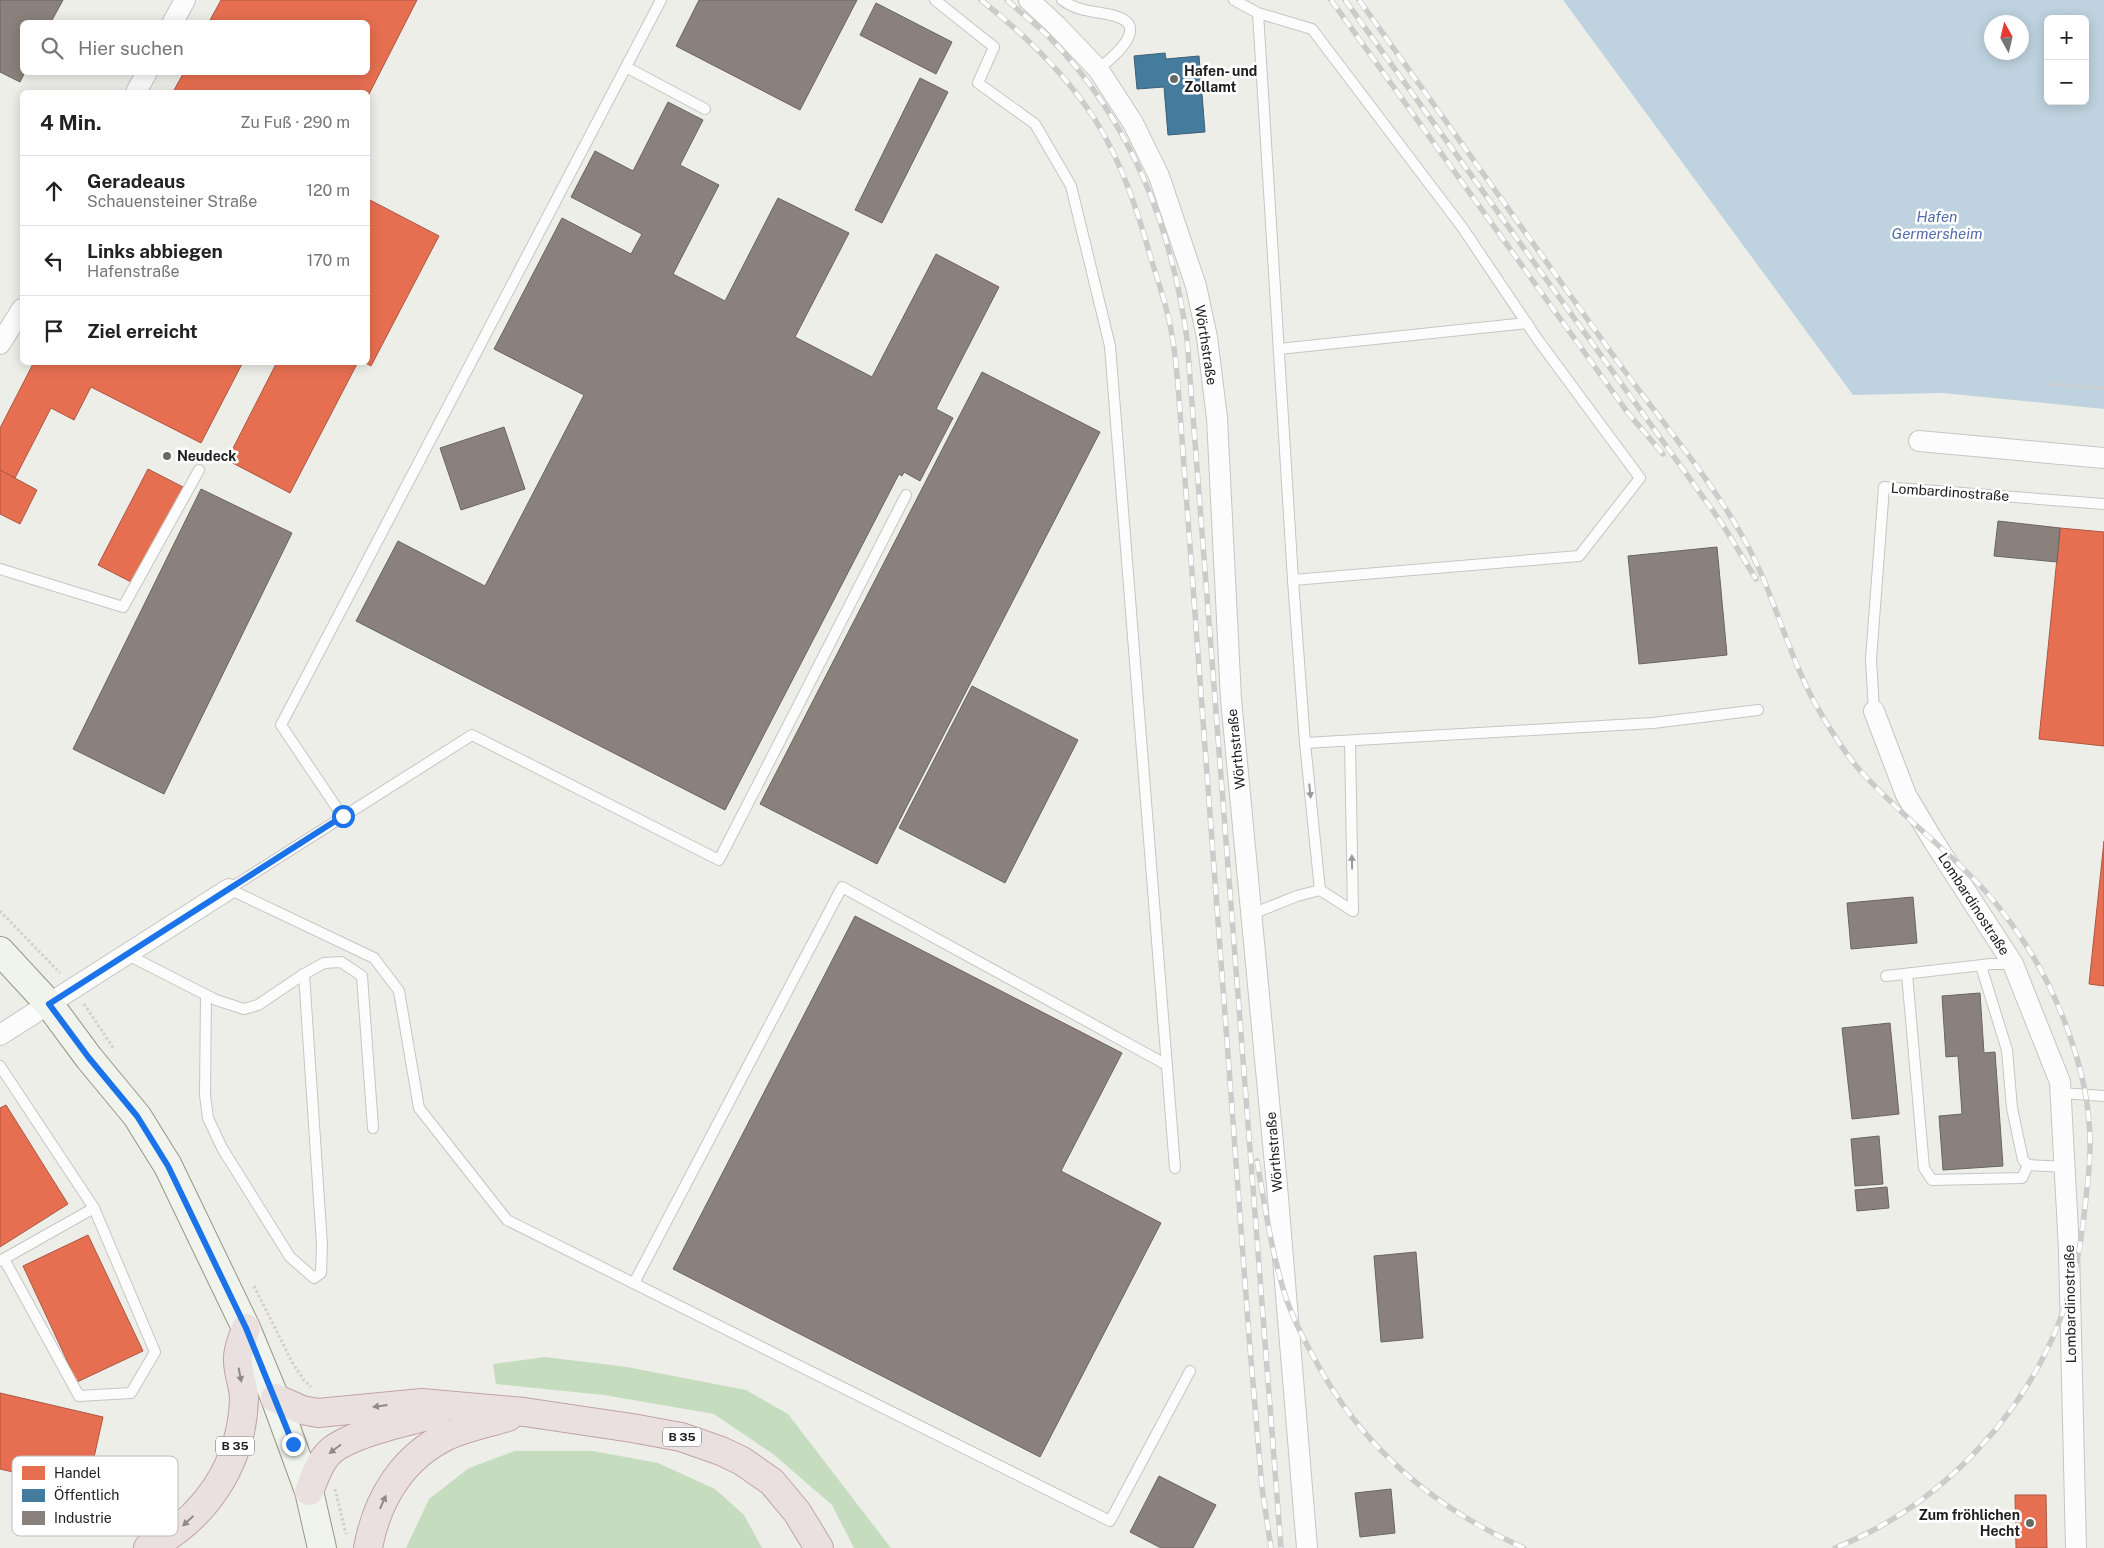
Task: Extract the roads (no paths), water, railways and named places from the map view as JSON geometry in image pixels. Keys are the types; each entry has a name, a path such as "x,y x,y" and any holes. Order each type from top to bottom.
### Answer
{"highway":[{"name":"B 35","path":"178,1530 186,1524 219,1486 237,1442 244,1397 237,1361 246,1328"},
{"name":"B 35","path":"275,1398 302,1410 318,1413 422,1402 524,1412 681,1437 721,1451 742,1461 772,1482 797,1512 812,1541"},
{"name":"B 35","path":"309,1491 320,1465 331,1451 345,1443 397,1424 464,1407"},
{"name":"B 35","path":"368,1548 371,1533 386,1493 412,1458 450,1435 524,1412"},
{"name":"B 35","path":"148,1548 170,1536"}],"street":[{"path":"174,20 184,0"},
{"name":"Wörthstraße","path":"1029,0 1056,25 1098,70 1133,124 1159,176 1196,286 1207,337 1218,418 1231,699 1288,1302 1307,1548"},
{"path":"137,90 145,75"},
{"path":"0,344 20,312"},
{"path":"1918,441 2104,458"},
{"name":"Lombardinostraße","path":"1874,711 1906,795 2013,964 2060,1082 2069,1250 2076,1548"},
{"path":"0,1036 229,889"},
{"path":"0,951 49,1004 89,1058 137,1116 168,1166 246,1328 275,1398 309,1491 322,1548"}],"lane":[{"path":"343,816 281,725 661,0"},
{"path":"935,0 994,47 978,83 1035,124 1070,186 1110,346 1175,1168"},
{"path":"1062,0 1083,11 1120,18 1128,26 1130,34 1126,43 1098,70"},
{"path":"1234,0 1258,13 1312,29 1462,227 1527,324 1640,478 1579,556 1293,580"},
{"path":"1258,13 1293,580 1305,743 1320,890"},
{"path":"626,67 706,109"},
{"path":"1279,349 1527,324"},
{"path":"0,569 123,607 199,470"},
{"name":"Lombardinostraße","path":"1874,711 1871,659 1884,487 2104,504"},
{"path":"229,889 472,735 720,860 906,495"},
{"path":"1305,743 1653,723 1758,710"},
{"path":"1252,914 1297,896 1320,890 1353,911 1350,741"},
{"path":"634,1283 842,887 1167,1065"},
{"path":"229,889 374,958 399,990 419,1108 507,1220 1110,1521 1190,1371"},
{"path":"126,954 206,995 244,1009 258,1005 324,963 342,962 362,976 373,1128"},
{"path":"1886,976 2013,964"},
{"path":"1981,966 2007,1050 2012,1108 2022,1160 2028,1165 2065,1167"},
{"path":"206,995 205,1095 208,1118 222,1148 290,1258 314,1278 321,1273 322,1245 304,974"},
{"path":"1907,974 1924,1168 1932,1180 2022,1178 2028,1165"},
{"path":"0,1066 94,1208 155,1352 131,1393 79,1396 2,1260 94,1208"},
{"path":"2061,1093 2104,1096"}],"water":[{"name":"Hafen Germersheim","path":"1563,0 2104,0 2104,409 1943,393 1853,395"}],"railway":[{"path":"981,0 1013,26 1056,69 1082,101 1104,135 1121,170 1135,206 1164,298 1170,326 1179,392 1249,1336 1262,1488 1271,1548"},
{"path":"1007,0 1047,35 1076,67 1102,101 1124,137 1158,214 1180,296 1187,339 1281,1548"},
{"path":"1331,0 1628,413 1663,454"},
{"path":"1345,0 1721,522 1756,579"},
{"path":"1359,0 1618,362 1700,471 1730,516 1755,560 1809,691 1842,747 1872,783 1971,876 2021,937 2042,971 2052,992 2077,1057 2087,1101 2090,1133 2084,1217 2070,1290 2055,1332 2035,1373 2010,1411 1981,1446 1949,1477 1913,1505 1875,1529 1835,1548"},
{"path":"1257,1161 1273,1249 1287,1301 1302,1336 1332,1388 1353,1418 1376,1445 1429,1493 1490,1532 1524,1548"}],"place":[{"name":"Hafen- und Zollamt","path":"1174,79"},
{"name":"Neudeck","path":"167,456"},
{"name":"Zum fröhlichen Hecht","path":"2030,1523"}]}
